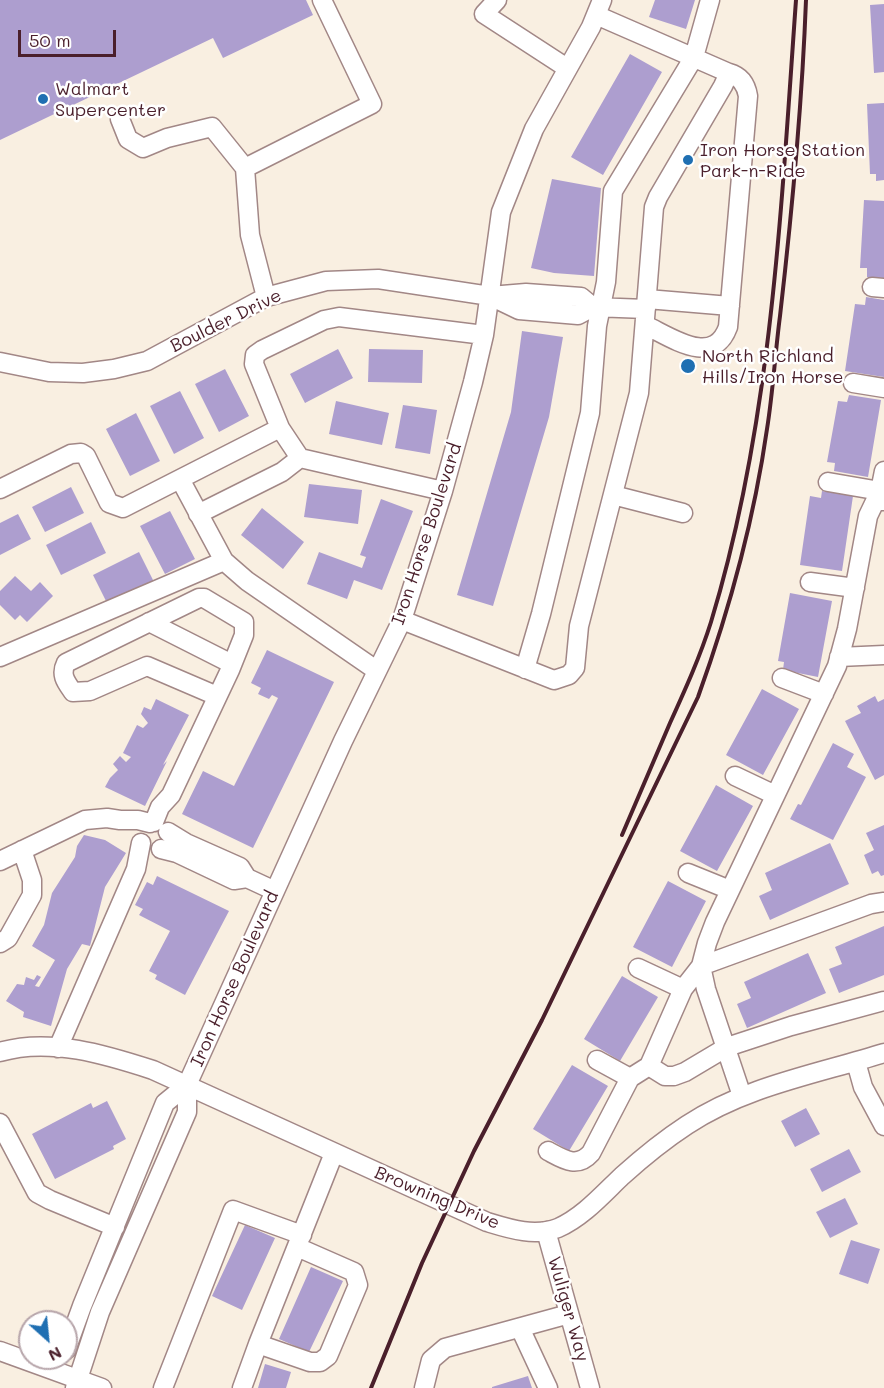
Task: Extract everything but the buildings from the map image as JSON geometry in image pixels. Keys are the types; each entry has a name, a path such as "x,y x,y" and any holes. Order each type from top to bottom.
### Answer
{"street":[{"path":"245,168 372,104 322,0"},
{"path":"497,0 484,14 567,68"},
{"path":"525,669 541,614 590,413 596,307 606,282 614,191 694,57 710,0"},
{"path":"599,7 729,73 741,80 747,89 730,306 728,327 724,337 715,345 705,348 693,347 646,311"},
{"name":"Iron Horse Boulevard","path":"76,1384 100,1312 187,1112 187,1085 376,670 402,620 459,438 484,335 501,212 534,129 591,27 599,7"},
{"path":"402,620 554,680 570,675 575,668 579,626 639,393 654,207 729,73"},
{"path":"120,119 128,139 143,148 167,138 212,127 245,168 250,235 266,297"},
{"name":"Boulder Drive","path":"0,362 49,372 83,373 114,369 147,361 266,297 306,285 345,279 378,279 490,296 526,293 581,297 596,307"},
{"path":"596,307 646,311 730,306"},
{"path":"443,491 300,458 280,428 254,364 255,355 324,320 339,317 484,335"},
{"path":"853,383 884,388"},
{"path":"0,489 71,454 81,453 86,456 109,503 123,508 280,428"},
{"path":"198,514 282,472 300,458"},
{"path":"548,1151 568,1162 574,1163 587,1158 630,1078 649,1066 683,989 701,966 707,943 730,890 824,694 839,657 868,516 882,498 884,471"},
{"path":"180,480 224,561 247,581 376,670"},
{"path":"828,482 882,498"},
{"path":"613,495 683,513"},
{"path":"0,657 224,561"},
{"path":"810,582 855,588"},
{"path":"58,1048 136,869 172,809 171,795 218,696 232,664 244,635 244,622 204,598 191,601 66,663 62,675 73,692 90,692 147,666 218,696"},
{"path":"149,622 232,664"},
{"path":"839,657 884,655"},
{"path":"782,678 824,694"},
{"path":"735,776 775,795"},
{"path":"0,861 85,820 107,818 138,820 177,853 234,880 247,878 275,891"},
{"path":"3,935 32,895 32,880 22,850"},
{"path":"688,873 730,890"},
{"path":"701,966 871,904 884,902"},
{"path":"701,966 706,989 742,1096"},
{"path":"638,968 683,989"},
{"path":"649,1066 665,1076 674,1076 727,1047 791,1026 884,1001"},
{"name":"Browning Drive","path":"0,1052 33,1047 81,1049 153,1070 487,1222 529,1232 546,1231 574,1218 654,1149 687,1124 742,1096 804,1075 884,1053"},
{"path":"597,1060 630,1078"},
{"path":"856,1062 863,1087 884,1126"},
{"name":"Iron Horse Boulevard","path":"78,1320 165,1103 187,1085"},
{"path":"0,1123 37,1193 115,1227"},
{"path":"242,1388 334,1153"},
{"path":"163,1388 233,1210 299,1241 354,1272 358,1285 328,1356 320,1362 310,1362 258,1344"},
{"name":"Wuliger Way","path":"546,1231 590,1388"},
{"path":"424,1388 431,1360 445,1348 569,1314"},
{"path":"520,1328 548,1388"},
{"path":"0,1351 58,1373 76,1384 102,1388"}],"railway":[{"path":"622,835 707,635 732,546 748,470 771,314 796,0"},
{"path":"371,1388 422,1263 474,1151 542,1020 698,697 720,632 748,531 769,415 789,238 806,0"}],"place":[{"name":"Walmart Supercenter","path":"43,99"},
{"name":"Iron Horse Station Park-n-Ride","path":"688,160"},
{"name":"North Richland Hills/Iron Horse","path":"688,366"}]}
